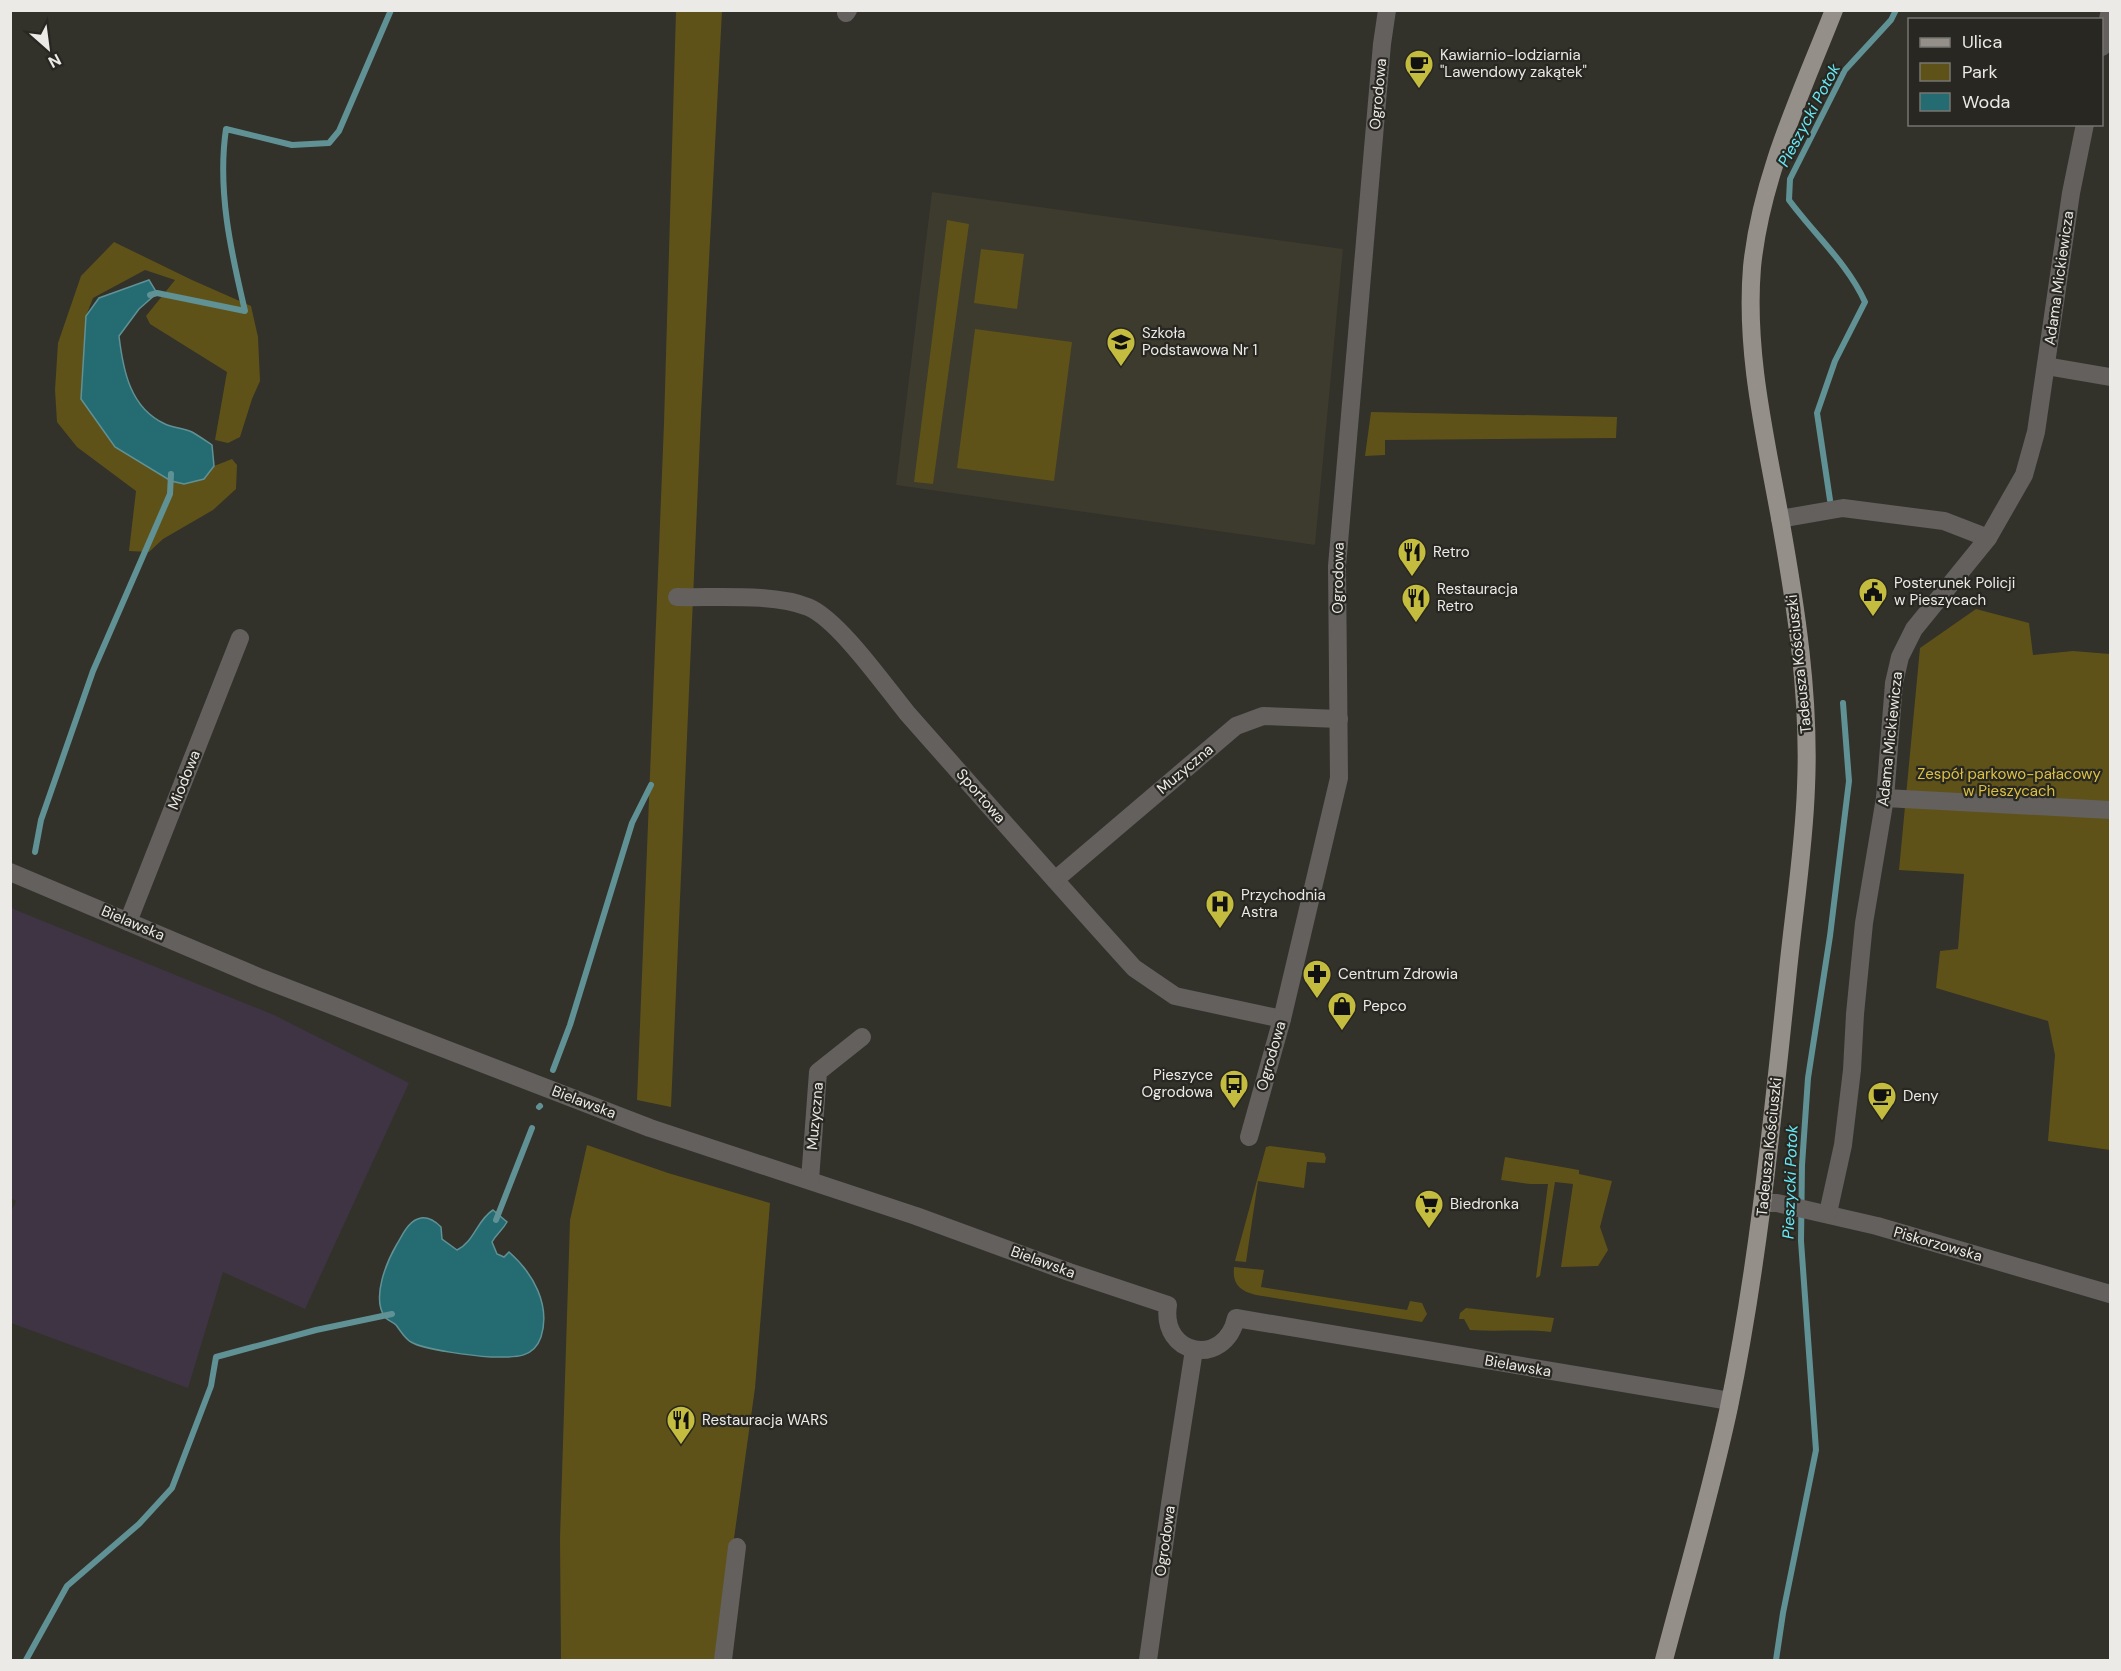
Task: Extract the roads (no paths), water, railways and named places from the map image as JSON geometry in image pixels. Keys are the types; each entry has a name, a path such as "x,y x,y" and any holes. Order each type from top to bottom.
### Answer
{"main road":[{"name":"Tadeusza Kościuszki","path":"1664,1660 1720,1446 1770,1203 1806,789 1807,711 1799,634 1762,428 1757,388 1750,324 1752,267 1760,213 1777,153 1834,10"}],"street":[{"name":"Ogrodowa","path":"1248,1137 1282,1019 1339,778 1337,566 1382,44 1387,10"},
{"path":"2103,42 2110,10"},
{"name":"Adama Mickiewicza","path":"1823,1212 1843,1145 1852,1070 1864,922 1884,798 1894,683 1900,657 1914,629 1988,538 2024,475 2036,432 2071,193 2085,126"},
{"path":"2046,366 2110,377"},
{"path":"1780,519 1843,508 1944,521 1988,538"},
{"name":"Sportowa","path":"677,597 789,601 810,608 837,628 906,711 1134,968 1174,996 1282,1019"},
{"name":"Miodowa","path":"128,922 240,638"},
{"name":"Muzyczna","path":"1055,880 1236,726 1263,716 1340,719"},
{"path":"1884,798 2110,810"},
{"name":"Bielawska","path":"10,872 261,978 650,1128 916,1216 1069,1272 1168,1305 1168,1324 1171,1333 1177,1341 1194,1350 1204,1350 1222,1343 1229,1336 1236,1318 1730,1401"},
{"name":"Muzyczna","path":"810,1180 819,1072 862,1037"},
{"name":"Piskorzowska","path":"1770,1203 1823,1212 2110,1294"},
{"name":"Ogrodowa","path":"1148,1660 1194,1350"},
{"path":"723,1660 737,1547"}],"water":[{"path":"149,280 157,293 139,309 119,336 121,349 130,387 144,408 165,424 192,432 212,445 214,466 204,479 184,484 171,481 115,447 81,399 86,316 99,298"},
{"path":"493,1210 507,1222 492,1242 497,1254 504,1257 509,1252 518,1260 538,1290 542,1302 543,1325 537,1344 533,1350 521,1356 491,1357 438,1350 409,1341 396,1325 385,1317 380,1300 385,1270 404,1232 417,1219 430,1219 441,1227 442,1239 457,1250 468,1242 483,1219"}],"waterway":[{"path":"150,295 157,293 245,311 230,244 224,198 226,129 292,145 329,143 339,131 391,10"},
{"name":"Pieszycki Potok","path":"1830,500 1817,413 1835,361 1865,302 1840,262 1789,200 1790,179 1845,70 1891,20 1896,10"},
{"path":"35,852 41,820 93,671 170,494 171,474"},
{"name":"Pieszycki Potok","path":"1776,1660 1783,1613 1816,1450 1801,1241 1802,1165 1808,1078 1830,936 1849,781 1843,703"},
{"path":"553,1070 570,1025 632,823 651,785"},
{"path":"496,1220 532,1128"},
{"path":"26,1660 67,1586 139,1524 172,1488 211,1386 216,1357 316,1330 392,1314"}],"place":[{"name":"Kawiarnio-lodziarnia \"Lawendowy zakątek\"","path":"1419,90"},
{"name":"Szkoła Podstawowa Nr 1","path":"1121,368"},
{"name":"Retro","path":"1412,578"},
{"name":"Posterunek Policji w Pieszycach","path":"1873,618"},
{"name":"Restauracja Retro","path":"1416,624"},
{"name":"Przychodnia Astra","path":"1220,930"},
{"name":"Centrum Zdrowia","path":"1317,1000"},
{"name":"Pepco","path":"1342,1032"},
{"name":"Pieszyce Ogrodowa","path":"1234,1110"},
{"name":"Deny","path":"1882,1122"},
{"name":"Biedronka","path":"1429,1230"},
{"name":"Restauracja WARS","path":"681,1446"}],"park label":[{"name":"Zespół parkowo-pałacowy w Pieszycach","path":"2009,782"}]}
